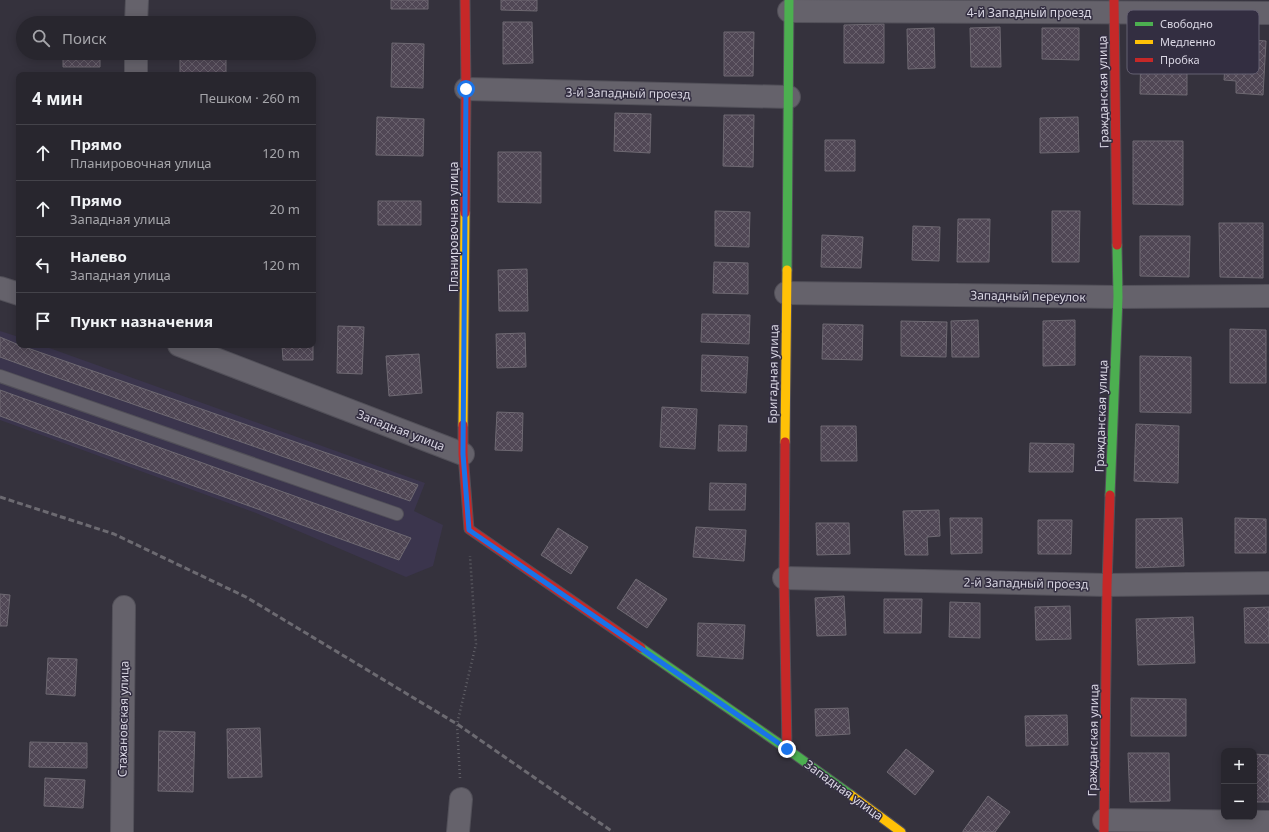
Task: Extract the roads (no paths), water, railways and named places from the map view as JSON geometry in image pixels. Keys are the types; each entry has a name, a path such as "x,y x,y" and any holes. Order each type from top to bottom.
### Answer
{"street":[{"path":"136,16 137,0"},
{"name":"Планировочная улица","path":"463,454 466,89 465,0"},
{"name":"4-й Западный проезд","path":"789,5 1114,6 1203,10"},
{"name":"Бригадная улица","path":"787,749 784,578 789,5"},
{"name":"Гражданская улица","path":"1104,826 1107,585 1118,297 1114,6"},
{"name":"4-й Западный проезд","path":"1259,13 1269,13"},
{"path":"136,60 136,72"},
{"name":"3-й Западный проезд","path":"466,89 789,97"},
{"path":"0,288 16,293"},
{"name":"Западный переулок","path":"786,294 1118,297 1269,296"},
{"name":"Западная улица","path":"186,348 463,454 469,530 787,749 901,832"},
{"name":"2-й Западный проезд","path":"784,578 1107,585 1269,583"},
{"name":"Стахановская улица","path":"122,832 124,607"},
{"path":"458,832 461,799"},
{"path":"1104,826 1269,822"}],"lane":[{"path":"0,376 397,514"}],"railway":[{"path":"0,497 114,534 246,597 457,724 613,832"}]}
